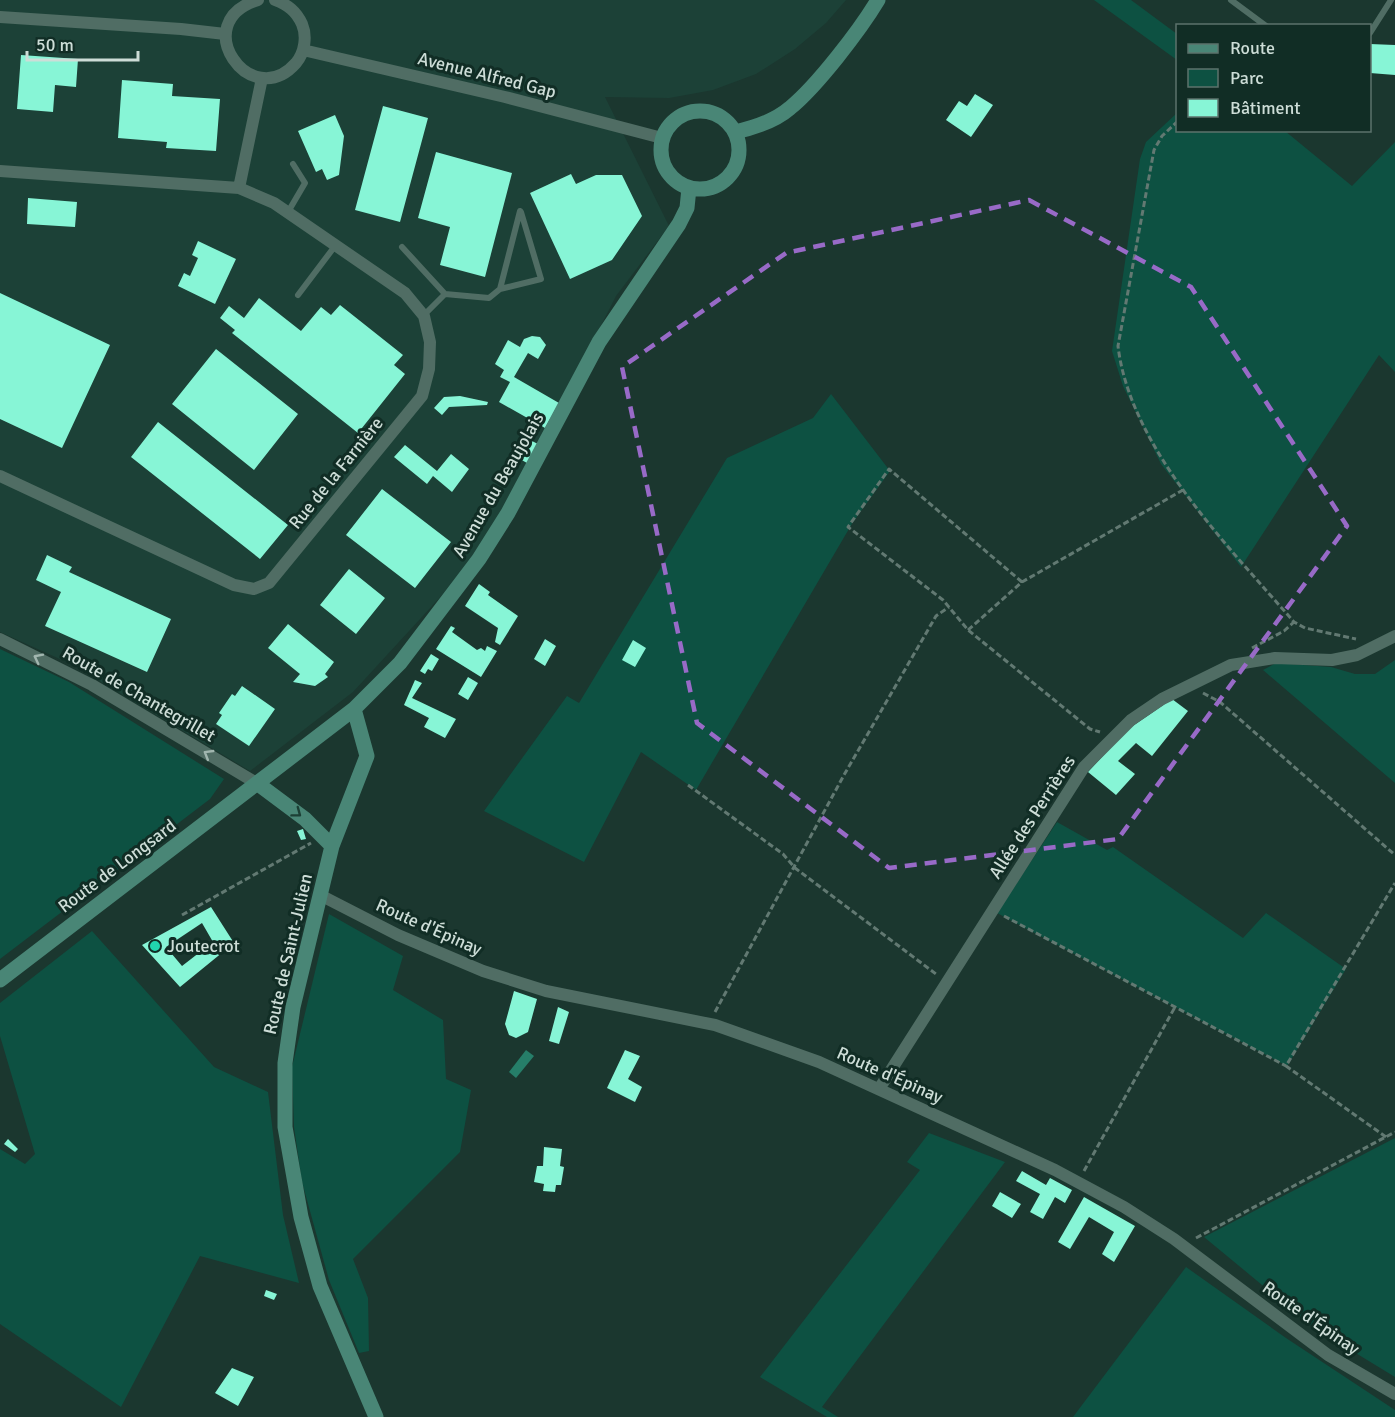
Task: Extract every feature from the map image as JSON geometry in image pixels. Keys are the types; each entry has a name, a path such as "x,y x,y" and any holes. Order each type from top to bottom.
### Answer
{"main road":[{"path":"735,132 757,127 789,109 828,67 878,0"},
{"path":"691,111 709,111 724,119 735,132 739,146 737,163 731,174 712,186 689,188 671,177 660,157 662,138 673,120 691,111"},
{"name":"Avenue du Beaujolais","path":"258,784 354,709 400,663 479,559 508,513 599,342 679,224 687,208 689,188"},
{"name":"Route de Saint-Julien","path":"354,709 367,756 327,842 321,895 293,1007 285,1063 285,1127 301,1217 320,1286 376,1417"},
{"path":"258,784 305,819 327,842"},
{"name":"Route de Longsard","path":"0,980 258,784"}],"street":[{"path":"254,1 244,4 234,13 225,34 227,48 236,65 247,74 262,78 276,76 289,70 303,50 303,27 292,3 275,0"},
{"path":"0,17 225,34"},
{"name":"Avenue Alfred Gap","path":"303,50 505,97 662,138"},
{"path":"239,188 262,78"},
{"name":"Rue de la Farnière","path":"0,171 239,188 274,203 405,293 424,316 430,342 429,369 422,396 269,583 254,589 234,585 0,476"},
{"name":"Allée des Perrières","path":"879,1089 1084,767 1114,736 1162,699 1194,682 1237,664 1275,658 1332,660 1357,655 1395,636"},
{"name":"Route de Chantegrillet","path":"0,639 92,685 258,784"},
{"name":"Route d'Épinay","path":"321,895 398,935 483,970 546,991 712,1024 819,1062 879,1089 1078,1182 1124,1207 1187,1249 1328,1355 1395,1394"}],"lane":[{"path":"1231,0 1263,24"},
{"path":"1371,31 1391,0"},
{"path":"288,213 305,183 293,164"},
{"path":"402,247 445,294 489,298 500,289 541,279 520,212 500,289"},
{"path":"298,295 335,245"},
{"path":"424,316 445,294"}],"path":[{"path":"1176,123 1162,136 1154,150 1118,346 1121,367 1151,442 1184,490 1294,622 1316,631 1359,639"},
{"path":"1022,582 889,469 848,527 949,607 968,630 1090,729 1114,736"},
{"path":"968,630 1022,582 1184,490"},
{"path":"712,1024 718,1001 795,868 844,776 936,616 949,607"},
{"path":"1237,664 1245,653 1284,631 1294,622"},
{"path":"1194,682 1202,692 1220,702 1395,855"},
{"path":"688,785 783,854 795,868 947,983"},
{"path":"182,915 327,842"},
{"path":"1286,1066 1395,883"},
{"path":"993,910 1286,1066 1386,1137"},
{"path":"1078,1182 1175,1007"},
{"path":"1187,1249 1201,1234 1395,1132"}],"highlighted area":[{"path":"1029,200 1191,287 1347,526 1118,839 889,868 697,723 622,367 786,253"}],"shaded area":[{"path":"0,0 846,0 826,23 795,49 756,74 713,90 669,98 605,97 669,226 616,296 507,511 443,594 353,692 250,771 73,665 0,632"},
{"path":"526,1050 534,1056 516,1078 509,1072"}],"green space":[{"path":"1094,0 1131,0 1176,33 1176,59"},
{"path":"1176,114 1176,132 1286,132 1352,186 1395,142 1395,372 1379,355 1241,567 1161,464 1123,386 1112,351 1140,159 1146,142"},
{"path":"831,394 890,471 853,522 696,790 641,752 584,862 484,811 567,696 579,703 727,458 813,418"},
{"path":"0,649 69,682 224,779 210,799 0,959"},
{"path":"1395,660 1395,783 1263,670 1276,663 1331,667 1355,674 1375,674"},
{"path":"1057,822 1107,850 1113,847 1243,938 1266,913 1346,969 1287,1066 997,913"},
{"path":"329,914 403,956 393,990 443,1020 446,1079 471,1090 460,1152 353,1259 368,1298 369,1351 359,1353 329,1280 302,1182 294,1127 292,1067"},
{"path":"92,931 214,1067 268,1092 283,1215 299,1283 200,1256 121,1407 0,1324 0,1149 25,1164 35,1154 0,1036 0,1003"},
{"path":"929,1133 1005,1162 822,1407 838,1417 827,1417 760,1377 920,1170 907,1162"},
{"path":"1395,1138 1395,1377 1313,1327 1204,1237"},
{"path":"1186,1267 1286,1338 1395,1410 1395,1417 1073,1417"}],"building":[{"path":"1371,44 1395,45 1395,75 1371,73"},
{"path":"21,55 78,59 76,87 55,85 53,112 17,109"},
{"path":"122,80 173,84 172,96 220,99 216,151 166,148 167,142 118,138"},
{"path":"975,94 993,105 971,137 946,120 959,101 967,106"},
{"path":"383,106 428,118 400,222 355,210"},
{"path":"335,115 344,136 339,175 327,180 322,169 316,172 298,131"},
{"path":"436,152 512,173 485,277 440,265 450,227 418,218"},
{"path":"571,174 576,184 596,175 622,175 642,216 612,260 570,279 530,193"},
{"path":"28,198 77,202 75,227 27,224"},
{"path":"198,241 236,259 215,304 178,286 184,273 190,276 198,258 192,255"},
{"path":"0,293 110,345 62,448 0,419"},
{"path":"259,298 301,331 321,307 331,315 340,305 403,355 394,365 405,374 358,433 232,333 235,330 220,318 229,306 244,318"},
{"path":"532,336 540,337 546,345 538,359 528,353 514,377 559,403 545,428 499,402 510,382 500,377 504,370 495,364 508,340 520,347 524,339"},
{"path":"216,349 298,414 254,470 172,404"},
{"path":"460,396 488,402 487,405 449,407 442,415 434,408 444,397"},
{"path":"158,422 288,525 260,559 131,457"},
{"path":"528,439 538,444 527,463 518,458"},
{"path":"405,445 437,471 451,454 469,469 452,492 433,476 427,484 394,457"},
{"path":"382,489 451,542 415,588 346,535"},
{"path":"47,555 72,567 69,572 171,619 147,672 45,626 61,592 36,580"},
{"path":"349,569 385,598 356,634 320,605"},
{"path":"479,584 490,592 488,595 518,616 500,645 495,642 498,628 465,606"},
{"path":"288,624 334,662 325,674 328,677 315,686 293,682 300,674 268,648"},
{"path":"451,626 455,628 452,632 477,650 481,648 485,651 487,646 497,651 481,677 436,649"},
{"path":"545,639 556,646 545,666 534,659"},
{"path":"633,640 646,648 635,667 622,660"},
{"path":"431,654 439,659 432,671 428,669 425,674 420,671"},
{"path":"468,677 478,683 468,700 458,694"},
{"path":"415,680 422,683 412,698 456,719 445,738 424,727 429,718 404,705"},
{"path":"242,686 275,709 249,746 216,724 222,715 219,713 232,694 235,696"},
{"path":"1172,699 1188,711 1152,756 1136,743 1118,761 1135,774 1116,795 1088,772 1127,730"},
{"path":"303,829 306,839 301,840 297,831"},
{"name":"Joutecrot","path":"211,907 234,943 180,987 142,945","holes":["202,923 213,942 182,966 166,947"]},
{"path":"514,991 537,999 528,1032 516,1038 509,1035 505,1024"},
{"path":"558,1007 569,1012 559,1044 549,1041"},
{"path":"625,1050 640,1056 628,1079 642,1087 635,1102 607,1088"},
{"path":"8,1139 18,1149 15,1152 4,1144"},
{"path":"544,1147 562,1149 560,1166 564,1167 561,1185 556,1185 555,1192 543,1191 544,1184 534,1182 537,1166 543,1166"},
{"path":"1022,1171 1046,1185 1050,1178 1072,1190 1065,1203 1055,1197 1043,1219 1030,1212 1040,1194 1016,1181"},
{"path":"1000,1192 1021,1204 1012,1218 992,1206"},
{"path":"1084,1197 1135,1226 1114,1262 1102,1254 1114,1232 1089,1217 1070,1249 1058,1242"},
{"path":"266,1290 277,1294 274,1300 264,1296"},
{"path":"232,1368 254,1377 238,1406 215,1393"}],"place":[{"name":"Joutecrot","path":"155,946"}]}
